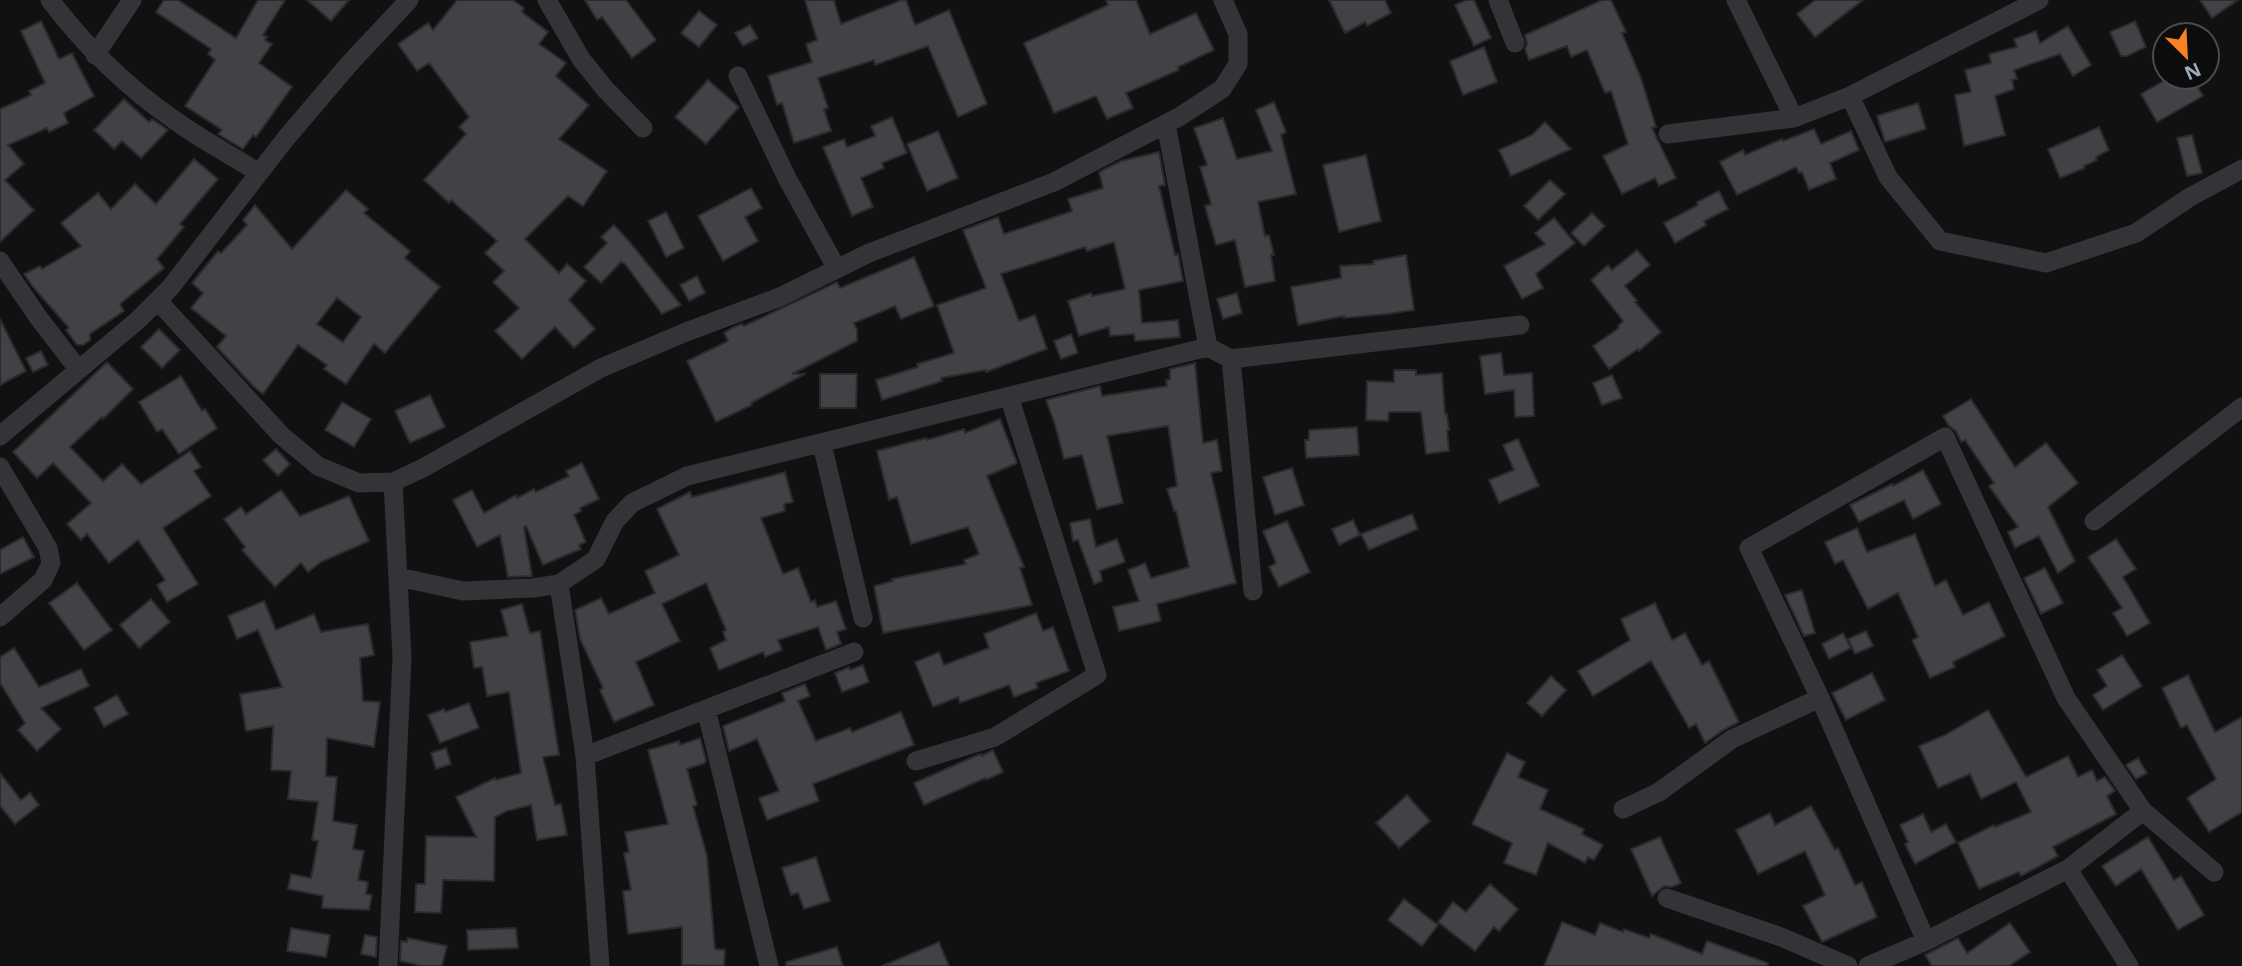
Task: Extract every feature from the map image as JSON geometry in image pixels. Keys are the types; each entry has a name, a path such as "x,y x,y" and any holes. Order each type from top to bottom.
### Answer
{"street":[{"path":"50,0 95,55 130,87 174,120 259,173"},
{"path":"95,55 132,0"},
{"path":"0,436 138,320 158,300 350,63 409,0"},
{"path":"547,0 581,59 606,90 643,128"},
{"path":"158,300 281,435 318,466 359,483 393,482 423,468 601,368 686,332 780,297 904,238 1054,182 1180,117 1222,89 1238,64 1238,34 1223,0"},
{"path":"1498,0 1515,43"},
{"path":"1736,0 1794,118"},
{"path":"1668,134 1794,118 1850,96 2039,0"},
{"path":"738,76 787,178 837,269"},
{"path":"1850,96 1888,177 1940,241 2046,263 2136,233 2190,197 2242,169"},
{"path":"1166,124 1208,346"},
{"path":"0,261 37,317 78,369"},
{"path":"398,577 463,591 559,584 596,559 615,521 632,503 687,476 1208,346 1231,359 1520,325"},
{"path":"1231,359 1253,591"},
{"path":"916,761 995,737 1097,675 1009,396"},
{"path":"2094,521 2242,407"},
{"path":"1926,941 1820,698 1749,548 1945,437 2066,698 2143,811 2214,872"},
{"path":"822,444 863,618"},
{"path":"0,467 48,548 51,563 43,580 0,617"},
{"path":"388,966 402,657 393,482"},
{"path":"559,584 585,756 600,966"},
{"path":"585,756 854,652"},
{"path":"1623,809 1659,792 1732,739 1820,698"},
{"path":"706,709 769,966"},
{"path":"1868,966 1926,941 2068,869 2143,811"},
{"path":"2068,869 2129,966"},
{"path":"1667,898 1781,937 1848,966"}],"building":[{"path":"164,0 178,0 236,38 258,0 285,0 263,35 267,37 265,40 272,44 259,63 292,87 256,137 253,135 243,149 218,134 222,130 185,106 215,60 208,54 211,49 156,12"},
{"path":"307,0 349,0 331,21"},
{"path":"457,0 513,0 524,8 522,12 548,32 539,44 566,63 556,76 589,105 559,139 607,171 583,206 568,196 525,239 559,273 567,264 586,281 569,300 595,329 574,348 555,327 522,359 495,331 519,308 493,282 504,271 485,253 497,241 424,180 466,134 459,127 469,117 429,63 417,71 398,44 428,23 433,30"},
{"path":"585,0 626,0 656,40 632,58 602,17 597,20"},
{"path":"805,0 834,0 841,24 902,0 906,0 915,25 949,10 987,104 958,117 928,46 875,65 874,60 818,78 828,108 824,109 831,131 794,143 782,103 777,105 768,76 812,62 806,44 817,40"},
{"path":"1106,0 1136,0 1150,34 1196,13 1214,50 1178,67 1179,70 1126,93 1133,108 1107,119 1096,96 1054,113 1024,43 1108,5"},
{"path":"1329,0 1385,0 1391,13 1367,26 1365,22 1345,33"},
{"path":"1474,0 1491,38 1474,46 1455,5"},
{"path":"1602,0 1611,0 1626,32 1622,33 1641,78 1656,127 1652,128 1676,178 1659,186 1655,178 1622,194 1603,156 1628,144 1611,91 1605,93 1587,50 1571,57 1567,46 1529,60 1525,49 1525,35"},
{"path":"1815,0 1863,0 1815,37 1797,14"},
{"path":"2200,0 2238,0 2212,18"},
{"path":"699,11 717,25 699,47 681,33"},
{"path":"41,21 59,59 72,53 94,96 64,113 68,123 49,132 47,128 8,145 24,164 5,180 34,210 0,242 0,109 31,95 29,91 45,83 21,31"},
{"path":"2135,21 2146,47 2121,56 2110,32"},
{"path":"750,25 758,38 743,46 735,33"},
{"path":"2068,26 2091,65 2073,76 2060,54 2014,70 2017,79 2012,80 2014,89 1995,96 2005,135 1964,146 1955,95 1971,92 1965,70 1991,63 1989,54 2017,47 2014,39 2036,31 2040,43"},
{"path":"1484,47 1497,82 1463,95 1450,61"},
{"path":"708,80 739,107 706,144 675,117"},
{"path":"2151,88 2151,91 2200,91 2203,96 2157,122 2141,94"},
{"path":"124,99 149,122 152,119 168,130 141,158 122,141 114,149 94,130"},
{"path":"1274,102 1286,132 1281,135 1296,194 1258,202 1265,236 1269,235 1274,255 1271,255 1275,281 1245,287 1235,240 1216,245 1205,206 1211,204 1200,167 1207,165 1194,128 1223,118 1237,159 1272,151 1256,110"},
{"path":"1918,103 1926,129 1885,142 1877,116"},
{"path":"892,117 907,153 882,163 884,168 861,178 873,207 852,216 823,147 844,139 847,147 875,136 871,126"},
{"path":"1545,122 1571,149 1511,176 1499,150 1532,135"},
{"path":"2099,127 2109,150 2084,166 2085,168 2060,178 2048,149"},
{"path":"1814,129 1821,144 1851,131 1859,150 1830,163 1836,179 1809,190 1802,172 1799,173 1796,167 1737,195 1720,162 1743,150 1745,155"},
{"path":"938,131 958,178 927,191 907,144"},
{"path":"2192,135 2202,173 2187,176 2177,138"},
{"path":"1159,152 1165,185 1159,186 1183,281 1139,290 1142,323 1178,320 1180,337 1135,341 1134,334 1110,336 1109,327 1079,336 1068,301 1091,293 1092,296 1125,289 1114,242 1087,251 1085,247 1001,274 1019,321 1035,315 1047,349 986,372 941,378 942,381 882,400 876,380 954,353 937,305 986,288 963,230 998,217 1004,234 1072,211 1068,199 1103,188 1099,172 1121,161"},
{"path":"1366,155 1381,221 1339,232 1323,165"},
{"path":"194,159 218,179 180,224 184,227 157,259 164,268 120,304 124,311 90,334 90,340 83,345 77,345 66,330 69,328 24,274 40,266 42,269 81,246 61,223 98,193 111,209 135,184 156,204"},
{"path":"1550,180 1565,194 1538,220 1524,206"},
{"path":"751,188 762,208 745,217 758,241 723,261 698,216"},
{"path":"346,190 368,209 364,213 410,251 405,258 440,287 385,353 374,344 346,384 324,369 327,365 298,345 263,394 217,347 226,336 191,308 203,293 192,283 218,251 221,253 247,225 243,220 255,205 292,249","holes":["337,298 361,317 343,342 317,324"]},
{"path":"1719,191 1728,209 1704,221 1706,225 1675,243 1664,223"},
{"path":"666,212 684,248 666,257 648,221"},
{"path":"1592,213 1605,226 1584,246 1571,233"},
{"path":"1554,218 1575,243 1536,274 1543,288 1522,299 1504,266 1545,244 1535,233"},
{"path":"614,225 681,305 662,314 621,262 601,283 584,267 607,243 601,237"},
{"path":"1637,250 1650,265 1625,286 1661,332 1639,351 1638,349 1609,369 1593,346 1619,328 1623,321 1591,280 1608,265 1612,270"},
{"path":"1406,255 1414,310 1344,316 1298,325 1291,287 1341,278 1340,266 1374,264 1373,261"},
{"path":"914,257 934,306 901,319 895,306 854,323 857,341 792,374 805,374 751,403 752,405 716,422 687,361 728,341 724,333 734,327 742,324 744,326 837,282 840,288"},
{"path":"697,276 705,293 689,301 680,285"},
{"path":"1237,293 1242,313 1223,319 1217,299"},
{"path":"0,319 26,371 0,385"},
{"path":"159,329 180,350 162,368 141,347"},
{"path":"1071,334 1078,353 1061,359 1054,341"},
{"path":"41,351 48,365 33,372 26,358"},
{"path":"1501,353 1504,375 1532,373 1534,416 1515,417 1514,390 1485,394 1480,356"},
{"path":"107,362 133,389 70,447 103,481 122,464 141,484 190,451 201,467 194,471 211,496 163,528 198,584 167,602 157,585 165,580 138,540 109,563 87,534 81,540 67,524 91,503 53,463 37,478 13,452"},
{"path":"1195,363 1203,443 1217,440 1222,471 1211,473 1236,583 1157,604 1161,621 1119,631 1113,607 1139,601 1128,570 1145,563 1151,578 1189,567 1176,511 1167,489 1177,486 1168,426 1107,436 1123,503 1097,509 1082,455 1064,459 1046,400 1100,386 1102,396 1167,386 1170,369"},
{"path":"1394,370 1416,370 1416,375 1442,373 1449,451 1426,454 1421,412 1389,412 1388,421 1366,420 1367,381 1394,382"},
{"path":"820,374 857,374 856,408 820,408"},
{"path":"1612,375 1622,398 1602,405 1593,383"},
{"path":"181,376 202,411 205,409 217,428 179,454 162,429 157,432 139,402"},
{"path":"430,395 445,427 410,443 395,411"},
{"path":"1971,399 2015,467 2046,443 2078,483 2048,507 2075,561 2058,573 2039,536 2015,548 2008,532 2018,527 1989,486 1994,483 1965,440 1961,442 1956,431 1943,416"},
{"path":"342,402 371,419 354,447 325,430"},
{"path":"1000,419 1017,463 987,476 1024,567 1020,568 1032,605 883,633 874,586 893,581 892,579 966,564 964,560 979,554 968,527 911,544 897,497 889,500 877,451 964,429 965,433"},
{"path":"1357,427 1359,455 1306,458 1305,440 1309,440 1309,430"},
{"path":"1518,439 1539,486 1499,503 1489,480 1514,470 1503,445"},
{"path":"276,449 290,464 278,476 263,460"},
{"path":"582,463 599,499 580,508 581,511 574,515 586,542 579,545 581,549 543,565 526,526 524,527 532,576 508,577 500,535 477,547 453,500 472,490 484,513 516,495 517,498 534,489 536,492 569,476 566,471"},
{"path":"1292,468 1304,505 1275,515 1263,477"},
{"path":"1923,470 1941,504 1913,519 1904,500 1859,522 1850,505"},
{"path":"785,472 793,502 784,504 785,511 761,518 783,574 798,568 811,602 815,600 817,607 836,601 846,629 837,632 841,644 826,650 818,627 778,640 782,650 765,657 763,652 719,670 710,648 726,640 723,632 726,630 706,583 662,604 680,641 636,662 654,705 614,722 600,690 603,688 580,639 575,610 601,598 609,614 655,593 645,571 679,555 657,509 690,492 692,497"},
{"path":"281,490 300,516 349,496 369,541 321,562 308,572 301,563 275,587 242,550 245,547 224,519 241,507 246,514"},
{"path":"1412,514 1418,529 1369,550 1361,534"},
{"path":"1090,519 1096,547 1117,539 1125,562 1100,571 1102,581 1094,584 1078,540 1073,541 1070,523"},
{"path":"1353,520 1360,535 1339,545 1332,529"},
{"path":"1287,521 1310,572 1279,587 1269,567 1276,563 1263,531"},
{"path":"1857,528 1867,552 1915,534 1935,586 1946,580 1963,615 1989,602 2005,636 1953,662 1955,667 1930,678 1912,640 1918,637 1898,593 1868,609 1843,560 1835,564 1825,542"},
{"path":"23,537 34,557 0,574 0,550"},
{"path":"2116,539 2136,569 2123,577 2150,623 2127,636 2113,613 2122,608 2088,557"},
{"path":"2045,568 2063,603 2041,614 2024,578"},
{"path":"77,583 112,630 84,650 49,603"},
{"path":"1802,590 1815,633 1804,636 1785,595"},
{"path":"151,599 170,622 139,648 120,625"},
{"path":"264,601 276,630 314,614 321,632 368,624 374,655 360,658 363,701 380,702 374,747 327,738 326,776 337,777 333,821 357,825 353,849 364,851 358,880 368,882 366,894 372,895 369,910 322,908 323,896 288,889 291,874 311,878 318,841 312,840 318,802 288,799 291,771 271,770 273,726 246,731 240,694 282,687 258,630 237,639 228,616"},
{"path":"1655,603 1672,640 1685,633 1702,665 1709,661 1739,722 1705,743 1696,724 1689,728 1651,661 1593,696 1578,671 1630,640 1621,619"},
{"path":"522,604 530,633 540,631 559,755 543,757 555,805 561,804 567,835 537,840 531,805 495,817 494,881 443,880 441,913 415,912 416,884 425,884 426,836 476,837 456,797 495,778 496,780 521,773 509,692 487,696 482,667 474,668 470,642 508,636 501,610"},
{"path":"1036,613 1043,631 1053,627 1069,671 1036,683 1038,688 1014,697 1009,685 960,703 958,697 933,707 915,662 939,652 944,665 989,648 984,634"},
{"path":"1866,631 1873,646 1855,654 1848,639"},
{"path":"1843,633 1851,648 1829,659 1822,644"},
{"path":"14,648 39,687 81,669 89,686 41,708 61,729 37,751 18,730 25,723 0,683 0,657"},
{"path":"2122,655 2142,686 2103,710 2093,695 2107,686 2097,670"},
{"path":"863,665 869,682 842,692 835,673"},
{"path":"1872,673 1885,700 1846,720 1832,693"},
{"path":"2188,675 2215,732 2242,717 2242,812 2209,832 2187,798 2216,779 2187,725 2181,728 2162,688"},
{"path":"1551,676 1566,690 1542,716 1527,703"},
{"path":"805,684 810,696 798,701 816,741 850,728 852,732 901,712 914,745 813,784 819,801 767,820 759,798 779,791 757,739 729,751 723,726 785,701 782,693"},
{"path":"117,695 128,714 104,727 94,708"},
{"path":"469,703 479,728 440,743 428,715"},
{"path":"1988,710 2026,777 2068,756 2078,777 2092,770 2097,781 2105,777 2115,791 2107,796 2116,814 2053,847 2058,856 2021,876 2019,872 1979,889 1958,843 1994,825 1995,827 2031,812 2016,782 1981,799 1970,774 1938,788 1919,746 1945,735"},
{"path":"700,738 705,763 687,769 697,805 693,806 707,856 715,949 725,950 724,966 682,965 682,927 628,934 623,891 631,890 624,853 629,852 625,832 668,824 648,750 679,741 680,745"},
{"path":"446,748 451,764 436,769 431,753"},
{"path":"993,750 1003,772 924,805 914,783"},
{"path":"1507,753 1525,762 1518,777 1548,790 1540,809 1584,829 1582,834 1603,845 1594,860 1588,857 1585,863 1548,843 1536,875 1504,863 1512,843 1472,824"},
{"path":"2138,758 2147,773 2136,779 2126,765"},
{"path":"0,773 21,800 30,793 39,805 15,824 0,806"},
{"path":"1407,795 1430,821 1399,848 1376,823"},
{"path":"1811,806 1835,850 1838,848 1855,885 1862,882 1877,917 1822,942 1803,906 1825,895 1805,851 1758,874 1736,830 1770,813 1775,825"},
{"path":"1923,814 1931,832 1946,824 1956,842 1915,864 1905,844 1908,842 1900,825"},
{"path":"1660,837 1681,883 1672,887 1664,886 1652,896 1631,849"},
{"path":"2148,837 2174,880 2181,876 2204,915 2178,930 2141,869 2116,886 2102,866"},
{"path":"816,857 830,901 804,909 798,893 791,895 782,868"},
{"path":"1490,884 1518,909 1499,931 1494,927 1475,951 1438,922 1453,902 1466,912"},
{"path":"1404,899 1438,925 1422,946 1388,920"},
{"path":"1562,922 1595,935 1600,923 1649,938 1651,934 1702,954 1707,941 1768,963 1767,966 1544,966"},
{"path":"2010,923 2030,952 2009,966 1932,966 1925,955 1958,938 1967,953"},
{"path":"291,928 330,935 326,957 287,951"},
{"path":"516,928 518,948 468,950 467,930"},
{"path":"365,935 377,937 376,957 361,954"},
{"path":"408,938 447,946 442,966 422,966 400,961 401,941 407,942"},
{"path":"939,942 949,966 882,966"},
{"path":"837,947 843,966 786,966 786,962"}]}
